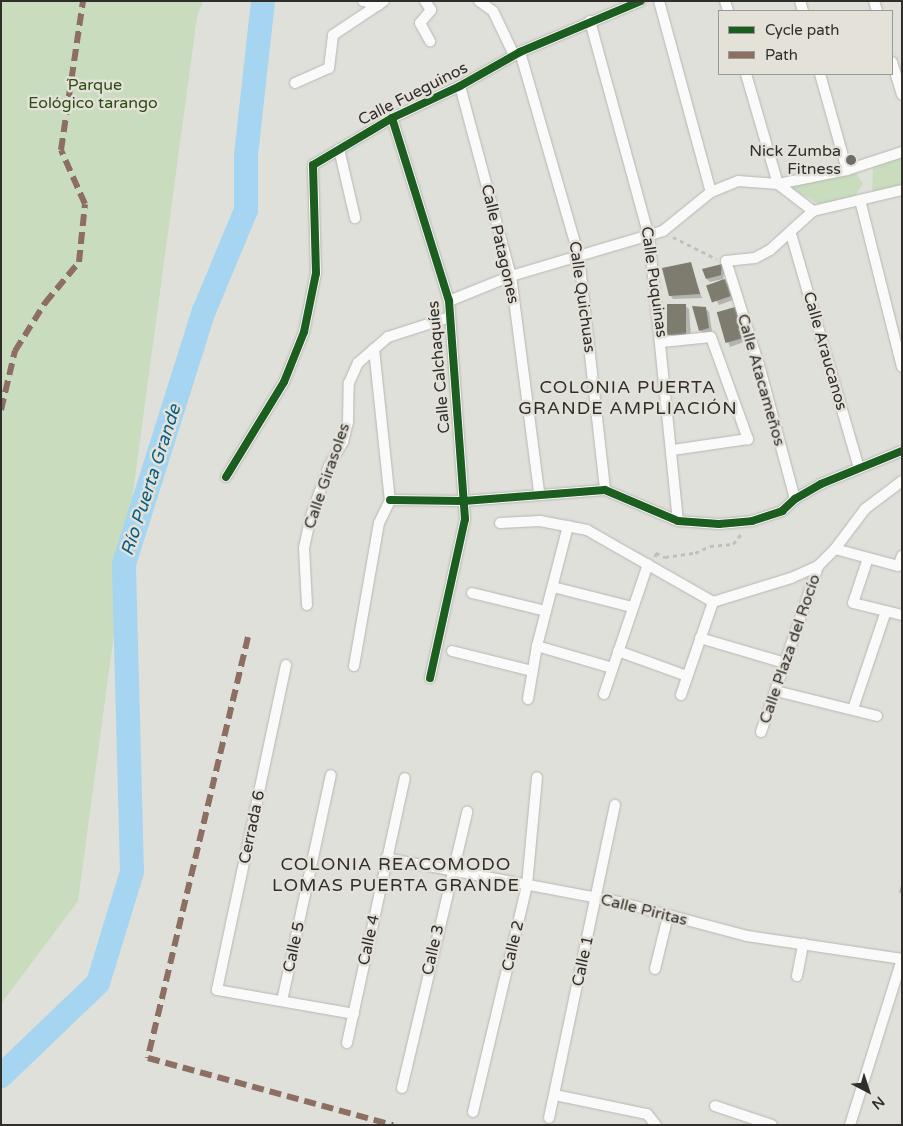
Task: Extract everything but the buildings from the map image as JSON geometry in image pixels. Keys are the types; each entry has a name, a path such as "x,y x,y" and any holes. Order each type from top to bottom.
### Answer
{"street":[{"path":"363,1 378,3"},
{"path":"425,1 431,10 420,23 430,41"},
{"name":"Calle Quichuas","path":"479,1 493,11 517,53 579,257 605,490"},
{"name":"Calle Fueguinos","path":"226,477 284,382 304,332 316,273 313,165 392,118 460,86 517,53 641,1"},
{"path":"659,1 711,192"},
{"path":"295,83 329,68 333,35 378,3"},
{"name":"Calle Puquinas","path":"590,21 649,236 662,342 678,520"},
{"path":"893,65 902,95"},
{"path":"746,75 778,184 813,211"},
{"path":"820,75 847,170"},
{"name":"Calle Patagones","path":"460,86 511,276 539,493"},
{"name":"Calle Calchaquíes","path":"392,118 448,301 466,519 454,580 430,678"},
{"path":"339,149 355,218"},
{"path":"448,301 511,276 663,231 711,192 738,181 778,184 847,170 902,152"},
{"path":"726,261 755,258 791,234 813,211 902,190"},
{"path":"860,200 902,367"},
{"name":"Calle Araucanos","path":"791,234 859,468"},
{"name":"Calle Atacameños","path":"726,261 759,365 795,499"},
{"name":"Calle Girasoles","path":"307,605 304,548 310,519 329,466 343,442 348,422 350,383 358,363 388,337 450,317"},
{"path":"662,342 710,337 748,439 673,450"},
{"path":"354,666 379,523 390,500 374,349"},
{"path":"390,500 464,501 539,493 605,490 678,520 719,524 752,521 782,511 795,499 859,468 902,451"},
{"path":"500,523 540,521 587,530 713,602 791,578 818,566 835,549 865,508 902,481"},
{"path":"528,699 537,646 568,526"},
{"path":"835,549 898,566 902,556"},
{"path":"868,558 853,603 902,615"},
{"path":"604,694 632,607 651,565"},
{"name":"Calle Plaza del Rocío","path":"761,732 818,566"},
{"path":"553,587 632,607"},
{"path":"472,593 546,611"},
{"path":"681,695 713,602"},
{"path":"853,709 886,611"},
{"path":"700,638 785,663"},
{"path":"537,646 612,668"},
{"path":"452,651 532,671"},
{"path":"618,651 687,676"},
{"name":"Cerrada 6","path":"282,1001 217,990 286,664"},
{"path":"776,691 877,716"},
{"name":"Calle 5","path":"282,1001 331,775"},
{"name":"Calle 4","path":"347,1043 405,778"},
{"name":"Calle 2","path":"473,1112 527,885 537,778"},
{"name":"Calle 1","path":"550,1118 615,805"},
{"name":"Calle 3","path":"402,1088 451,870 467,812"},
{"name":"Calle Piritas","path":"386,858 596,898 747,936 902,959"},
{"path":"656,969 668,916"},
{"path":"797,976 803,944"},
{"path":"850,1125 902,959"},
{"path":"282,1001 354,1014"},
{"path":"555,1095 647,1114 656,1125"},
{"path":"715,1106 772,1125"}],"path":[{"path":"663,231 726,261"},
{"path":"651,565 656,553 665,557 695,553 710,546 733,544 752,521"}],"green space":[{"name":"´Parque Eológico tarango","path":"1,1 203,1 197,17 78,901 1,1004"},
{"path":"902,157 902,187 872,194 873,166"},
{"path":"855,171 863,184 855,196 821,205 786,185"}],"waterway":[{"name":"Río Puerta Grande","path":"1,1076 98,983 132,872 124,564 204,311 246,210 246,155 263,1"}],"marked path":[{"path":"1,410 15,351 45,303 79,262 85,204 61,150 83,1"},
{"path":"248,637 148,1058 393,1125"}],"cycle path":[{"path":"226,477 284,382 304,332 316,273 313,165 392,118 460,86 520,52 641,1"},
{"path":"392,118 449,301 465,519 430,678"},
{"path":"390,500 464,501 605,490 678,521 719,524 752,521 782,511 795,499 821,484 902,451"}],"place":[{"name":"Nick Zumba Fitness","path":"851,160"}],"district":[{"name":"COLONIA PUERTA GRANDE AMPLIACIÓN","path":"628,398"},
{"name":"COLONIA REACOMODO LOMAS PUERTA GRANDE","path":"396,875"}]}
